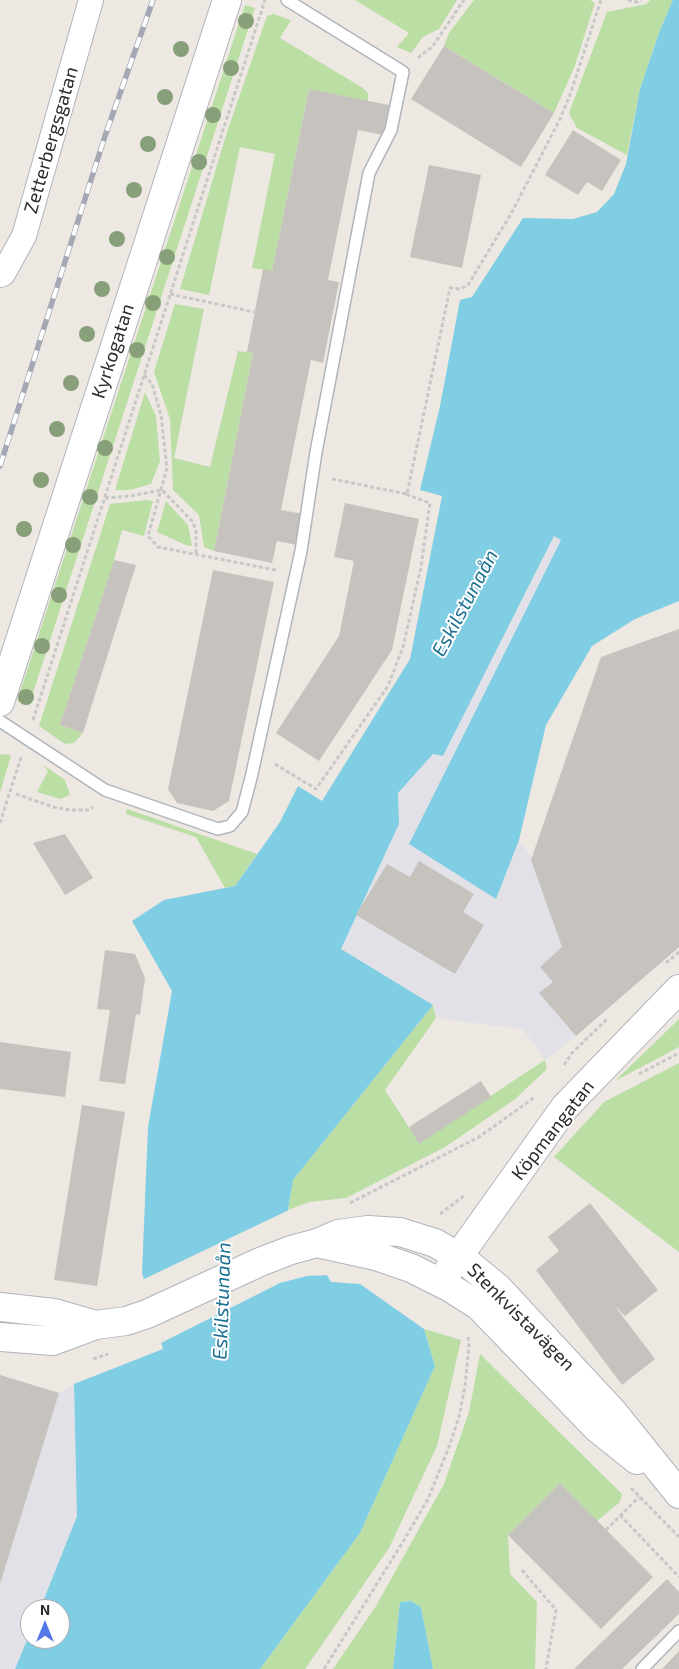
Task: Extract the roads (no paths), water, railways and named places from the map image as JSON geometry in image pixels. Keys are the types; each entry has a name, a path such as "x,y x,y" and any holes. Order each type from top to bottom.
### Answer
{"main road":[{"name":"Kyrkogatan","path":"0,702 227,0"},
{"name":"Köpmangatan","path":"439,1282 565,1107 679,989"},
{"name":"Stenkvistavägen","path":"317,1243 338,1234 368,1230 400,1232 435,1243 471,1265 505,1296 613,1412 679,1494"},
{"name":"Stenkvistavägen","path":"317,1243 376,1256 411,1268 479,1306 598,1428 679,1494"},
{"path":"0,1337 53,1341 96,1326 126,1321 147,1314 260,1262 291,1250 317,1243"},
{"path":"0,1307 54,1313 96,1326"}],"street":[{"name":"Zetterbergsgatan","path":"0,275 3,274 24,236 91,0"}],"lane":[{"path":"0,721 105,790 218,829 230,826 242,812 256,757 301,551 313,475 369,174 391,130 402,72 287,0"},
{"path":"642,1669 679,1632"}],"water":[{"name":"Eskilstunaån","path":"673,0 679,0 679,601 635,619 592,646 546,725 519,840 496,899 409,844 561,540 554,536 443,756 433,754 398,793 399,824 341,949 433,1005 293,1180 288,1210 331,1282 360,1284 424,1329 435,1366 360,1533 260,1669 15,1669 23,1649 70,1649 70,1599 44,1599 77,1516 74,1384 163,1349 142,1273 148,1127 172,991 132,921 164,900 235,886 280,822 298,786 322,801 410,659 442,496 420,490 440,406 460,300 472,297 523,218 573,219 597,212 614,194 626,164 640,89 660,30"},
{"path":"411,1601 421,1607 433,1669 393,1669 400,1602"}],"railway":[{"path":"0,466 105,136 153,0"}]}
